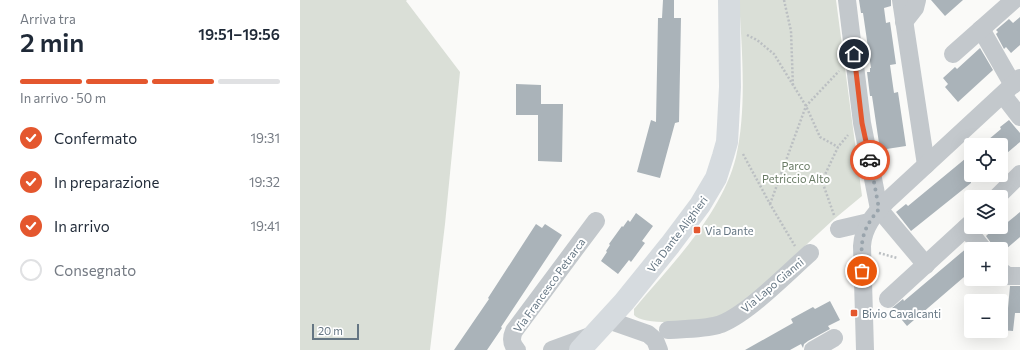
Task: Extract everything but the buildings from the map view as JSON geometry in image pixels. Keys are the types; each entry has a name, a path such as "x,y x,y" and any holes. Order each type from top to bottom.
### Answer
{"street":[{"name":"Via Dante Alighieri","path":"580,350 642,281 690,220 709,190 718,172 726,142 728,125 730,87 729,0"},
{"path":"848,0 874,215 926,265"},
{"path":"901,0 926,165"},
{"path":"904,22 915,8 917,0"},
{"path":"953,54 1014,0"},
{"path":"981,29 1012,86 1020,117"},
{"path":"864,350 862,246 863,235 874,215 1012,86"},
{"path":"1004,190 1020,174"},
{"path":"839,229 874,215"},
{"name":"Via Francesco Petrarca","path":"517,350 511,339 514,331 596,221"},
{"path":"888,299 964,231"},
{"name":"Via Lapo Gianni","path":"668,330 716,325 726,322 749,306 807,256"},
{"path":"1008,276 1020,276"},
{"path":"552,350 602,327 648,334 654,340 659,350"},
{"path":"813,350 834,338"}],"path":[{"path":"784,0 791,31 793,87"},
{"path":"745,34 757,40 774,54 806,106 820,137 838,147"},
{"path":"770,204 806,106 854,54"},
{"path":"839,229 822,181 838,147 853,129 862,123"},
{"path":"740,148 770,204 807,256"}],"green space":[{"path":"300,0 407,0 406,1 460,72 445,224 430,350 300,350"},
{"name":"Parco Petriccio Alto","path":"739,0 836,0 862,196 833,220 740,306 729,314 713,319 675,322 649,321 640,319 634,315 634,309 679,257 707,219 729,178 736,157 742,120 743,100"}],"way so far":[{"path":"862,271 863,235 869,222 879,209 870,160"}],"place":[{"name":"Via Dante","path":"697,230"},
{"name":"Bivio Cavalcanti","path":"854,313"}],"route":[{"path":"854,54 862,123 870,160"}]}
